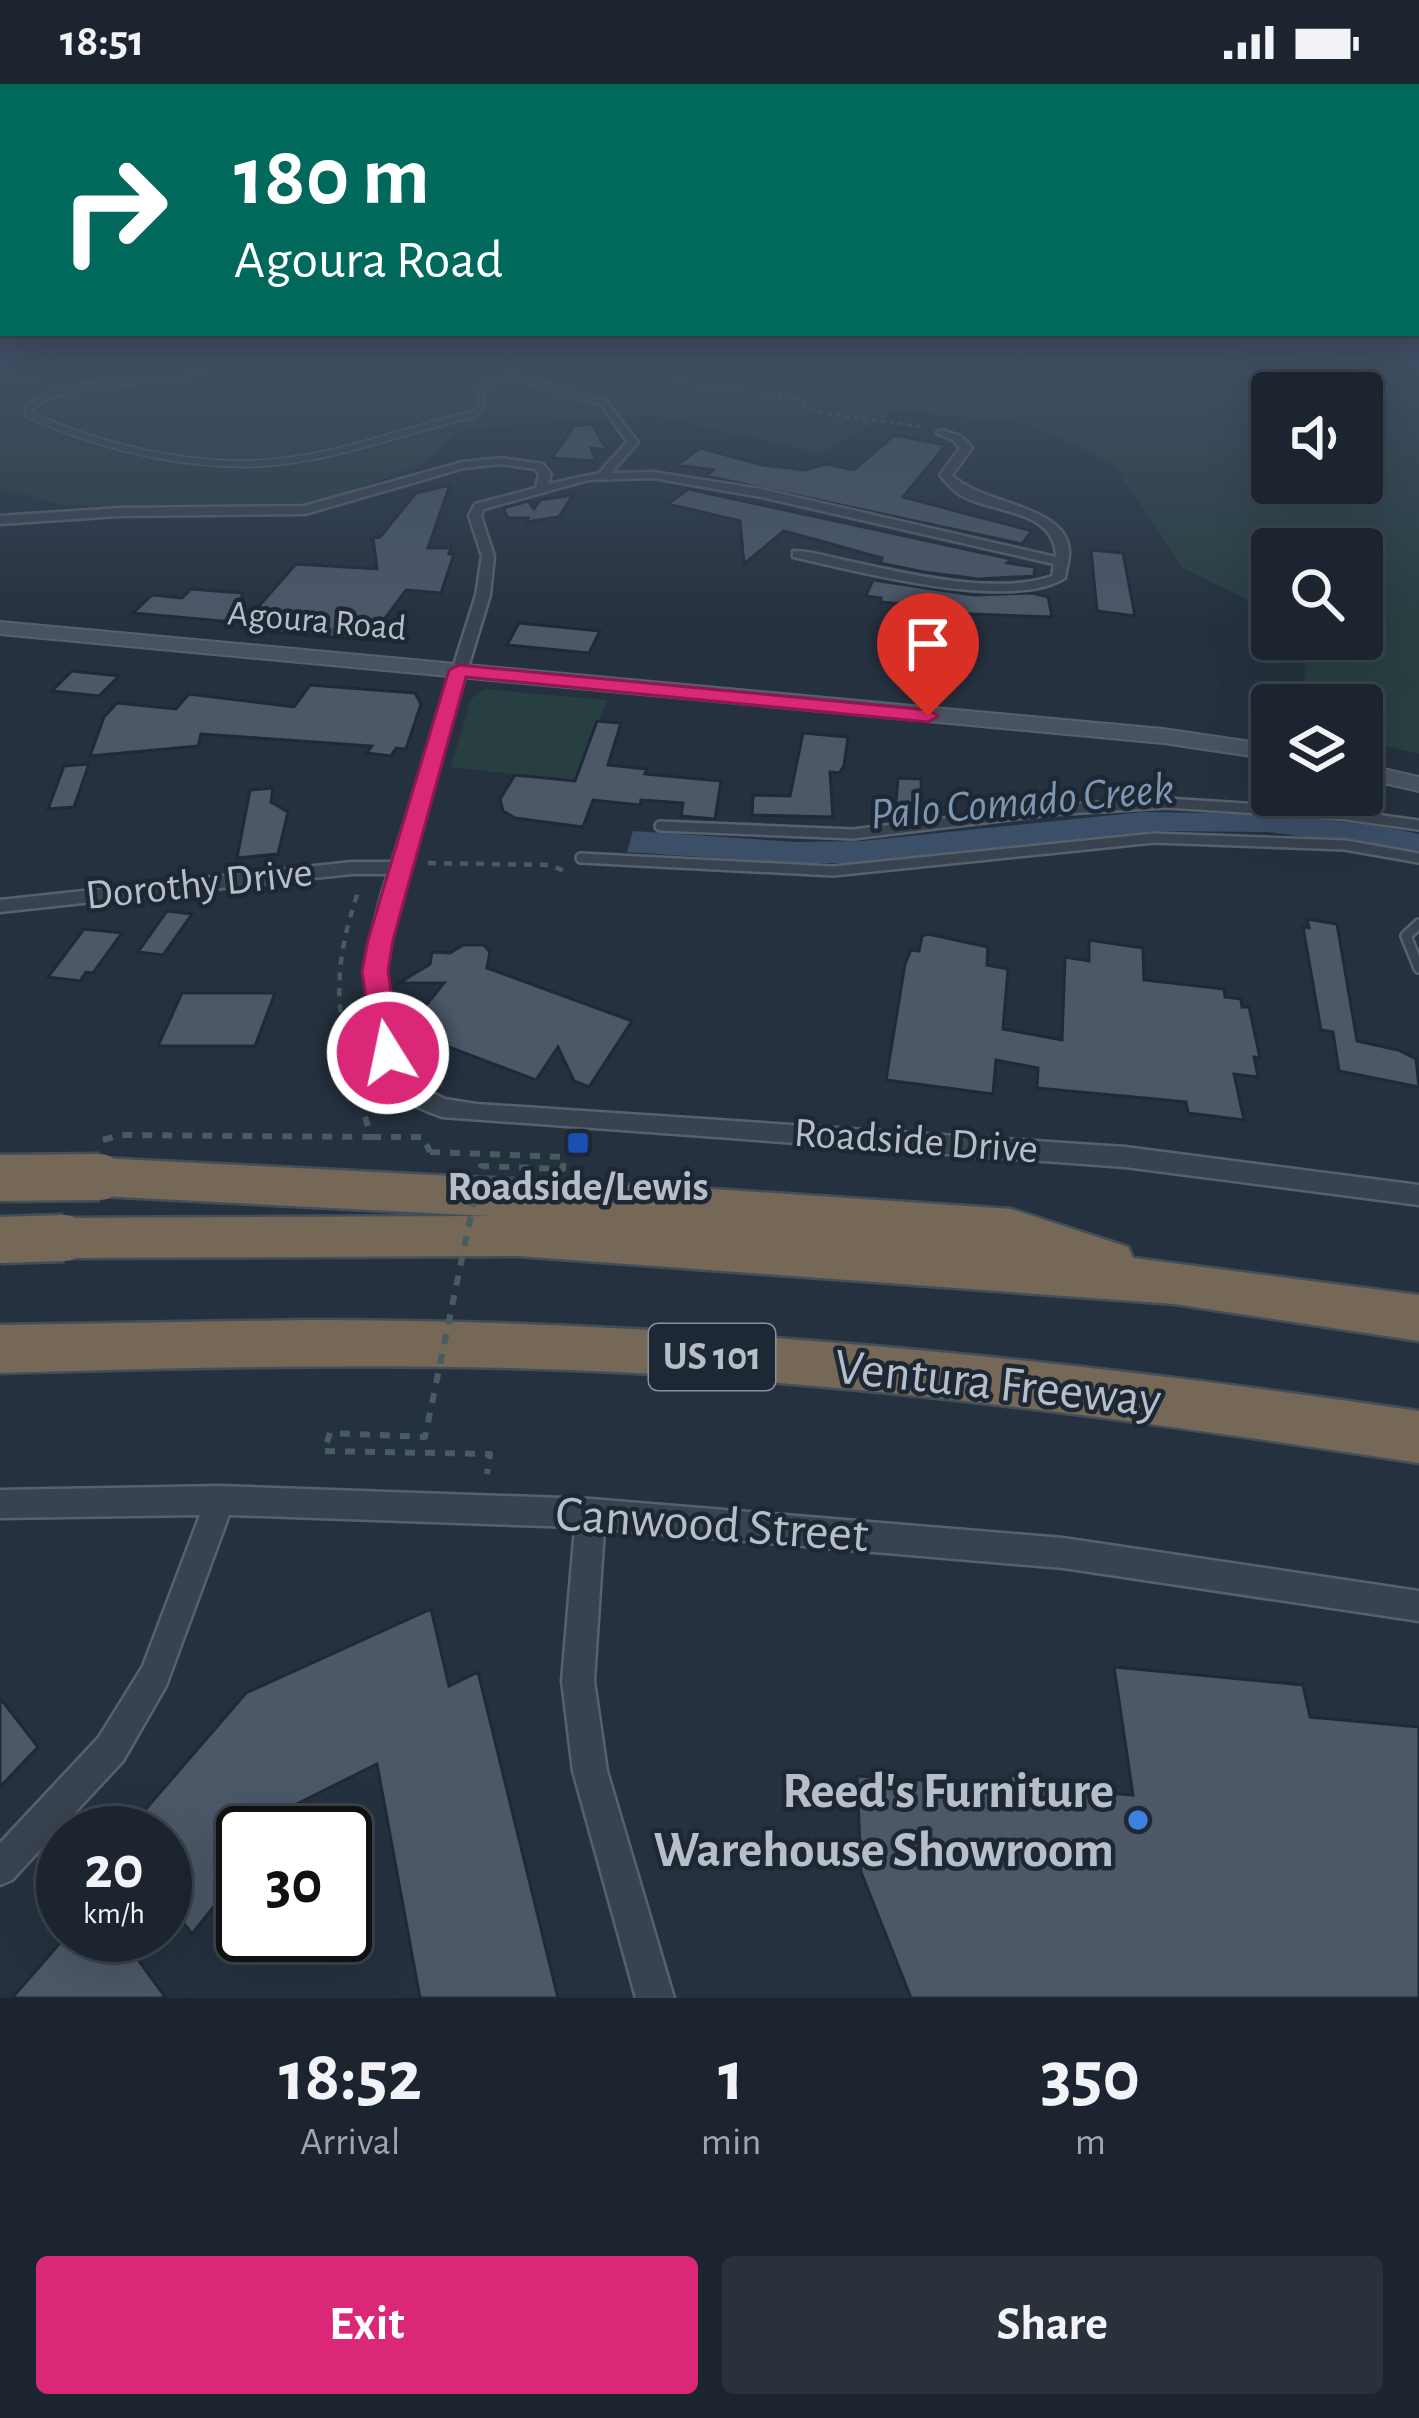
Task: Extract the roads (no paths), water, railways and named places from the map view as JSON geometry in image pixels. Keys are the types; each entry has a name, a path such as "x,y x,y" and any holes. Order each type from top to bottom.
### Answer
{"highway":[{"path":"0,1178 96,1161 1011,1229 1174,1282"},
{"path":"0,1240 518,1236 1174,1282 1419,1318"},
{"name":"Ventura Freeway","path":"0,1349 230,1342 617,1349 1229,1408 1419,1437"}],"main road":[{"name":"Agoura Road","path":"0,628 1162,736 1251,749"},
{"path":"1383,776 1419,784"}],"street":[{"path":"605,473 628,447"},
{"path":"798,554 903,576 993,585 1052,584 1058,578 1062,546 1050,524 948,482 946,475 965,447"},
{"path":"0,520 119,512 305,510 396,481 481,462 539,466 544,474 541,488"},
{"path":"398,868 483,595 488,556 475,511 605,473 703,480 1062,562"},
{"name":"Dorothy Drive","path":"0,906 352,868 398,868"},
{"name":"Roadside Drive","path":"398,868 375,971 388,1053 397,1074 414,1094 442,1108 1125,1157 1419,1195"},
{"path":"0,1868 111,1749 155,1675 220,1500"},
{"name":"Canwood Street","path":"0,1504 220,1500 591,1513 1063,1553 1419,1606"},
{"path":"591,1513 578,1681 590,1771 655,1998"}],"lane":[{"path":"124,447 274,463 338,447"},
{"path":"660,826 853,834 1049,810 1167,803 1298,810 1419,825"},
{"path":"581,858 833,871 1154,838 1327,844 1419,858"},
{"path":"1419,925 1406,936 1419,968"}],"water":[{"path":"1142,812 1350,823 1419,834 1419,851 1269,832 1153,831 861,863 627,852 633,831 796,842 862,841"}],"place":[{"name":"Roadside/Lewis","path":"578,1143"},
{"name":"Reed's Furniture Warehouse Showroom","path":"1138,1820"}],"water label":[{"name":"Palo Comado Creek","path":"1022,802"}]}
